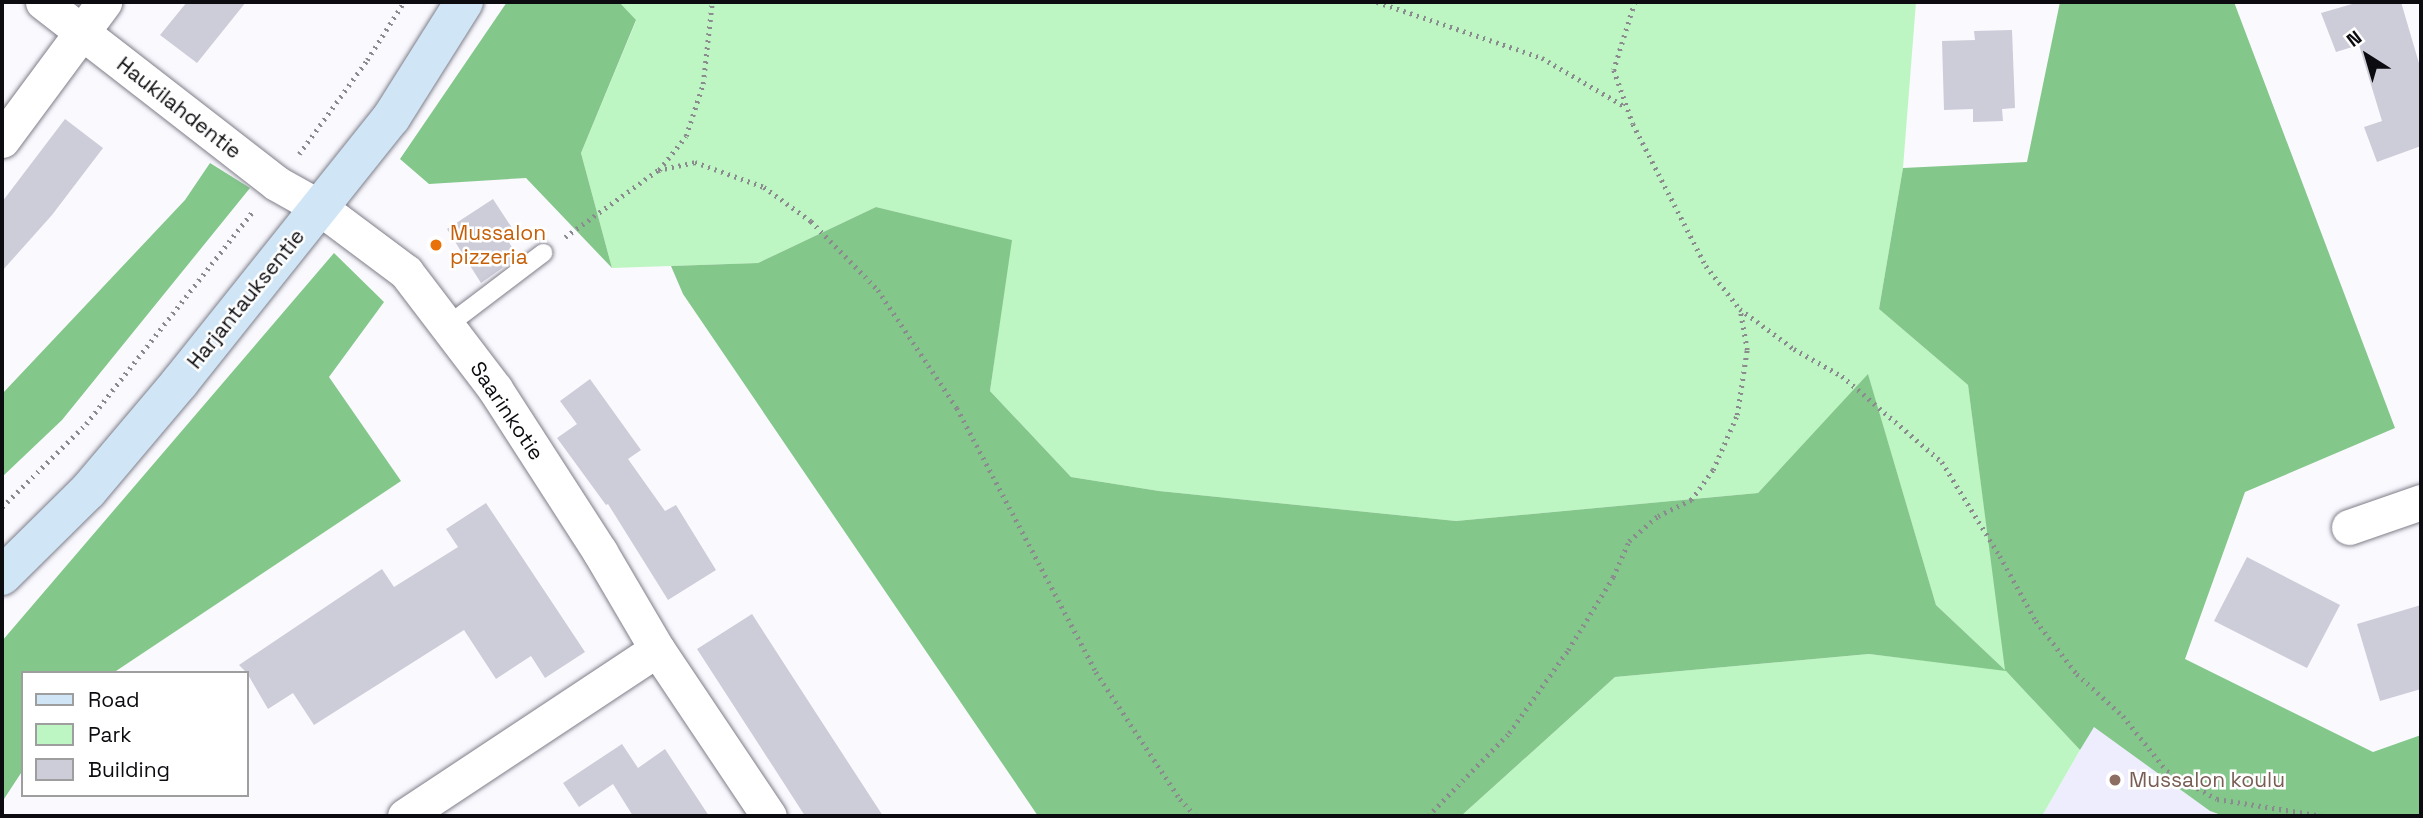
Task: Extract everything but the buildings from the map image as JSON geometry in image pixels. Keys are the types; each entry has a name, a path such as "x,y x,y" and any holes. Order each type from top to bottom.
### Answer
{"street":[{"name":"Haukilahdentie","path":"43,2 276,183 319,207"},
{"path":"2,140 104,2"},
{"name":"Harjantauksentie","path":"2,576 88,491 391,118 464,2"},
{"name":"Saarinkotie","path":"319,207 407,272 495,389 600,552 657,649 769,816"},
{"path":"2349,527 2421,502"},
{"path":"405,816 657,649"}],"lane":[{"path":"447,326 543,253"}],"path":[{"path":"2,506 86,424 315,134 404,2"},
{"path":"543,253 658,170 686,136 703,84 712,2"},
{"path":"1377,2 1542,58 1628,108"},
{"path":"1635,2 1614,70 1628,108 1706,266 1740,309 1794,349 1842,376 1942,462 2036,621 2077,674 2123,716 2167,771 2217,799 2323,816"},
{"path":"658,170 695,162 764,187 811,221 877,290 957,408 1096,673 1180,799 1196,816"},
{"path":"1428,816 1509,733 1568,650 1613,577 1629,541 1658,516 1691,500 1713,470 1737,415 1741,393 1747,350 1740,309"}],"shaded area":[{"name":"Mussalon koulu","path":"2094,726 2210,811 2224,816 2042,816"}],"green space":[{"path":"507,2 619,2 636,20 581,153 612,268 526,178 429,184 400,159"},
{"path":"619,2 1916,2 1903,168 1879,309 1968,385 2006,671 2080,750 2042,816 1461,816 1615,677 1869,654 2005,670 1936,605 1868,375 1758,493 1456,521 1159,491 1071,477 990,391 1011,240 876,207 758,263 612,268 581,153 636,21"},
{"path":"2060,2 2234,2 2395,428 2245,492 2185,659 2373,752 2421,735 2421,816 2224,816 2210,811 2094,727 2080,750 2006,671 1869,654 1615,677 1461,816 1038,816 683,294 671,266 758,263 876,207 1012,240 990,391 1071,477 1159,491 1456,521 1758,493 1868,374 1936,605 2005,670 1968,385 1879,309 1903,168 2027,162"},
{"path":"210,163 250,188 62,420 2,477 2,394 185,200"},
{"path":"334,253 384,302 329,377 401,481 116,671 21,671 21,773 2,802 2,641"}],"place":[{"name":"Mussalon pizzeria","path":"436,245"},
{"name":"Mussalon koulu","path":"2115,780"}]}
